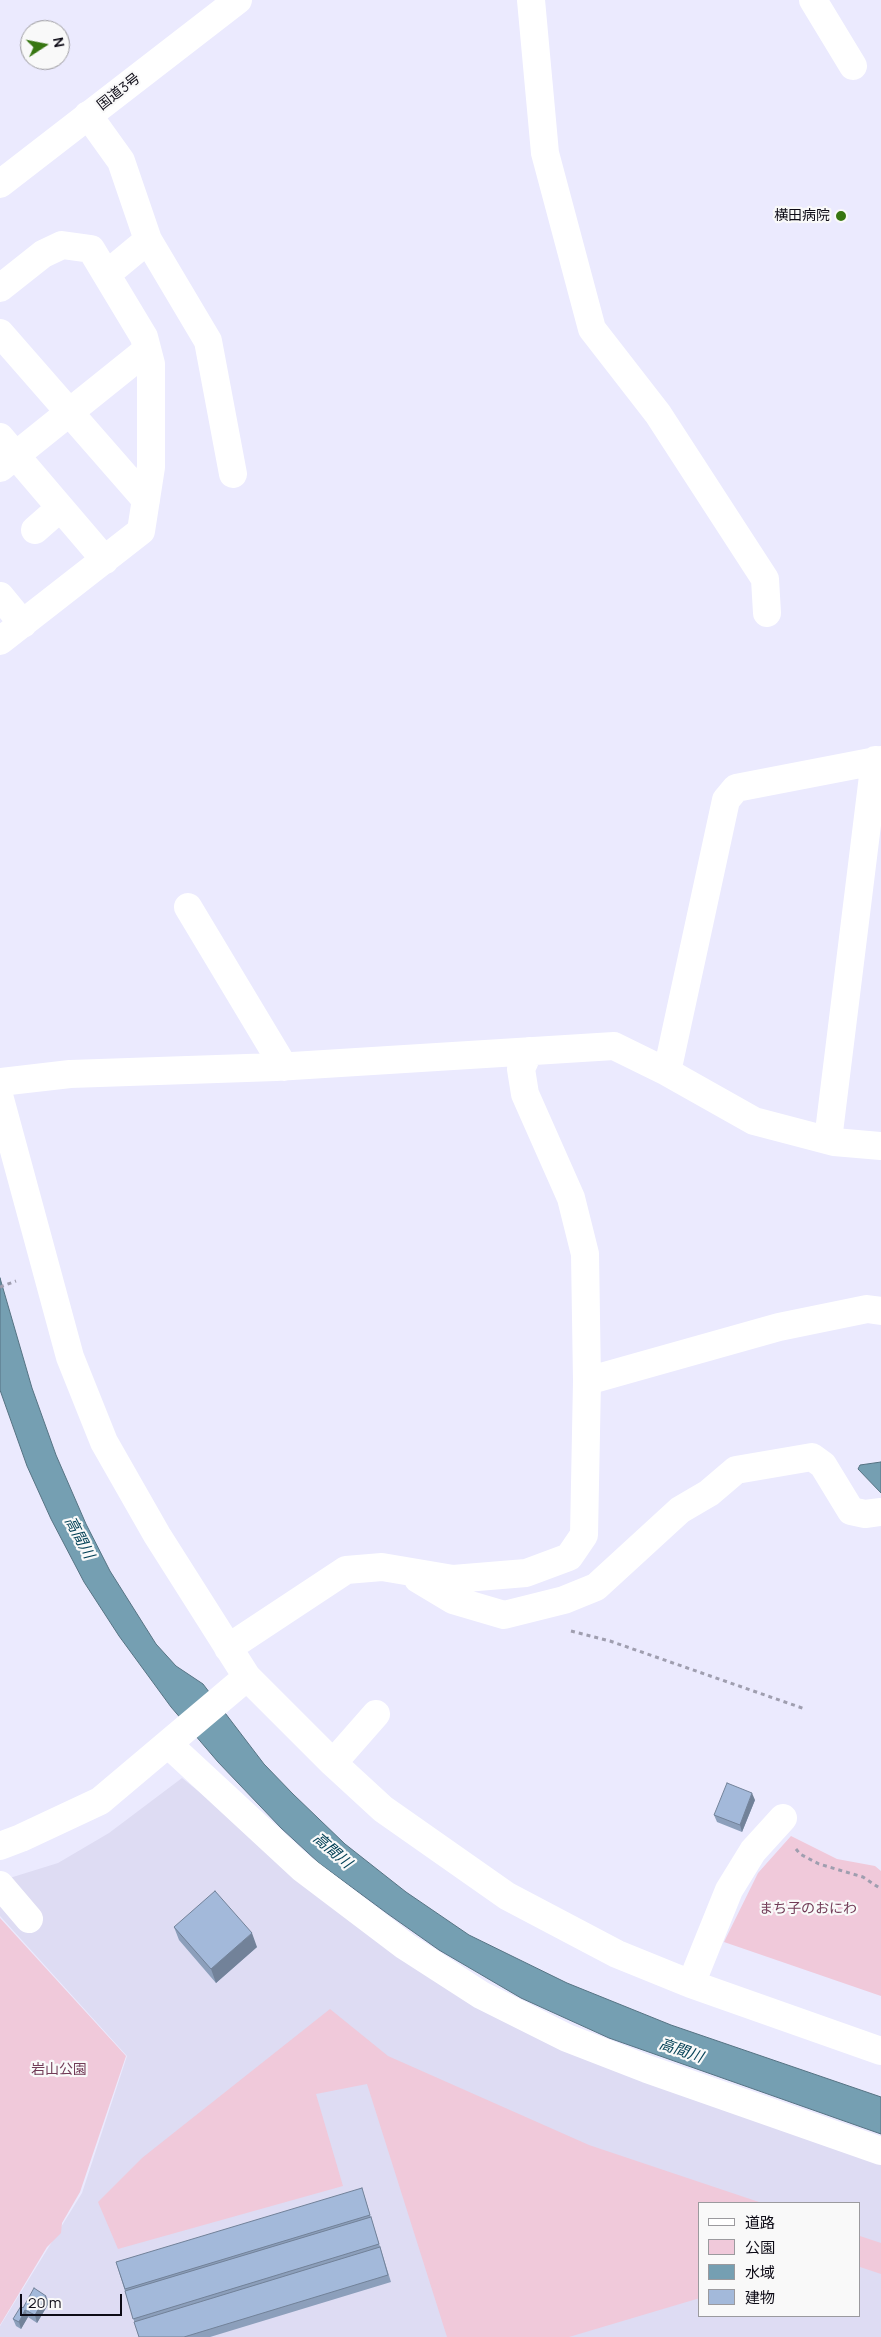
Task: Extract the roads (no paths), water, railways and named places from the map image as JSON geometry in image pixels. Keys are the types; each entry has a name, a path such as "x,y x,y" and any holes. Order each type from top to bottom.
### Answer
{"main road":[{"name":"国道3号","path":"0,184 238,0"},
{"path":"531,0 545,153 592,329 658,414 765,579 767,613"},
{"path":"813,0 854,66"},
{"path":"88,115 121,161 148,240 208,341 232,474"},
{"path":"107,274 148,240"},
{"path":"0,288 43,254 62,245 91,249 144,337 151,364 152,466 141,531 0,641"},
{"path":"0,333 146,500"},
{"path":"104,560 60,508 5,454 70,413 147,350"},
{"path":"35,530 60,508"},
{"path":"0,596 22,624"},
{"path":"667,1072 726,800 736,788 878,760 828,1140"},
{"path":"188,907 284,1067"},
{"path":"0,1082 70,1074 284,1067 614,1046 667,1072 754,1121 828,1140 881,1146"},
{"path":"228,1648 346,1570 382,1567 453,1579 526,1573 569,1557 584,1535 587,1382 585,1254 571,1198 525,1094 521,1069 529,1051"},
{"path":"0,1099 70,1357 104,1442 156,1535 228,1648 238,1685 333,1763 383,1809 507,1896 617,1954 691,1984 881,2051"},
{"path":"587,1382 780,1327 867,1309 881,1310"},
{"path":"404,1570 453,1600 504,1615 564,1600 596,1587 680,1510 709,1493 736,1470 812,1457 823,1465 851,1511 865,1514 881,1512"},
{"path":"7,1836 100,1801 238,1685"},
{"path":"333,1763 376,1714"},
{"path":"174,1738 302,1868 405,1946 481,1995 567,2038 647,2069 881,2151"},
{"path":"691,1984 730,1890 753,1850 787,1831"},
{"path":"0,1885 29,1919"}],"water":[{"name":"高間川","path":"0,1278 32,1388 56,1455 86,1524 110,1571 156,1644 176,1666 203,1684 264,1764 293,1794 345,1844 406,1892 469,1935 567,1983 671,2025 881,2097 881,2134 609,2038 521,1998 439,1950 388,1914 319,1863 281,1828 218,1762 171,1707 119,1636 84,1582 51,1519 27,1466 0,1390"},
{"path":"881,1462 881,1493 858,1469 860,1465"}],"place":[{"name":"横田病院","path":"841,216"}],"park label":[{"name":"まち子のおにわ","path":"808,1909"},
{"name":"岩山公園","path":"59,2070"}]}
